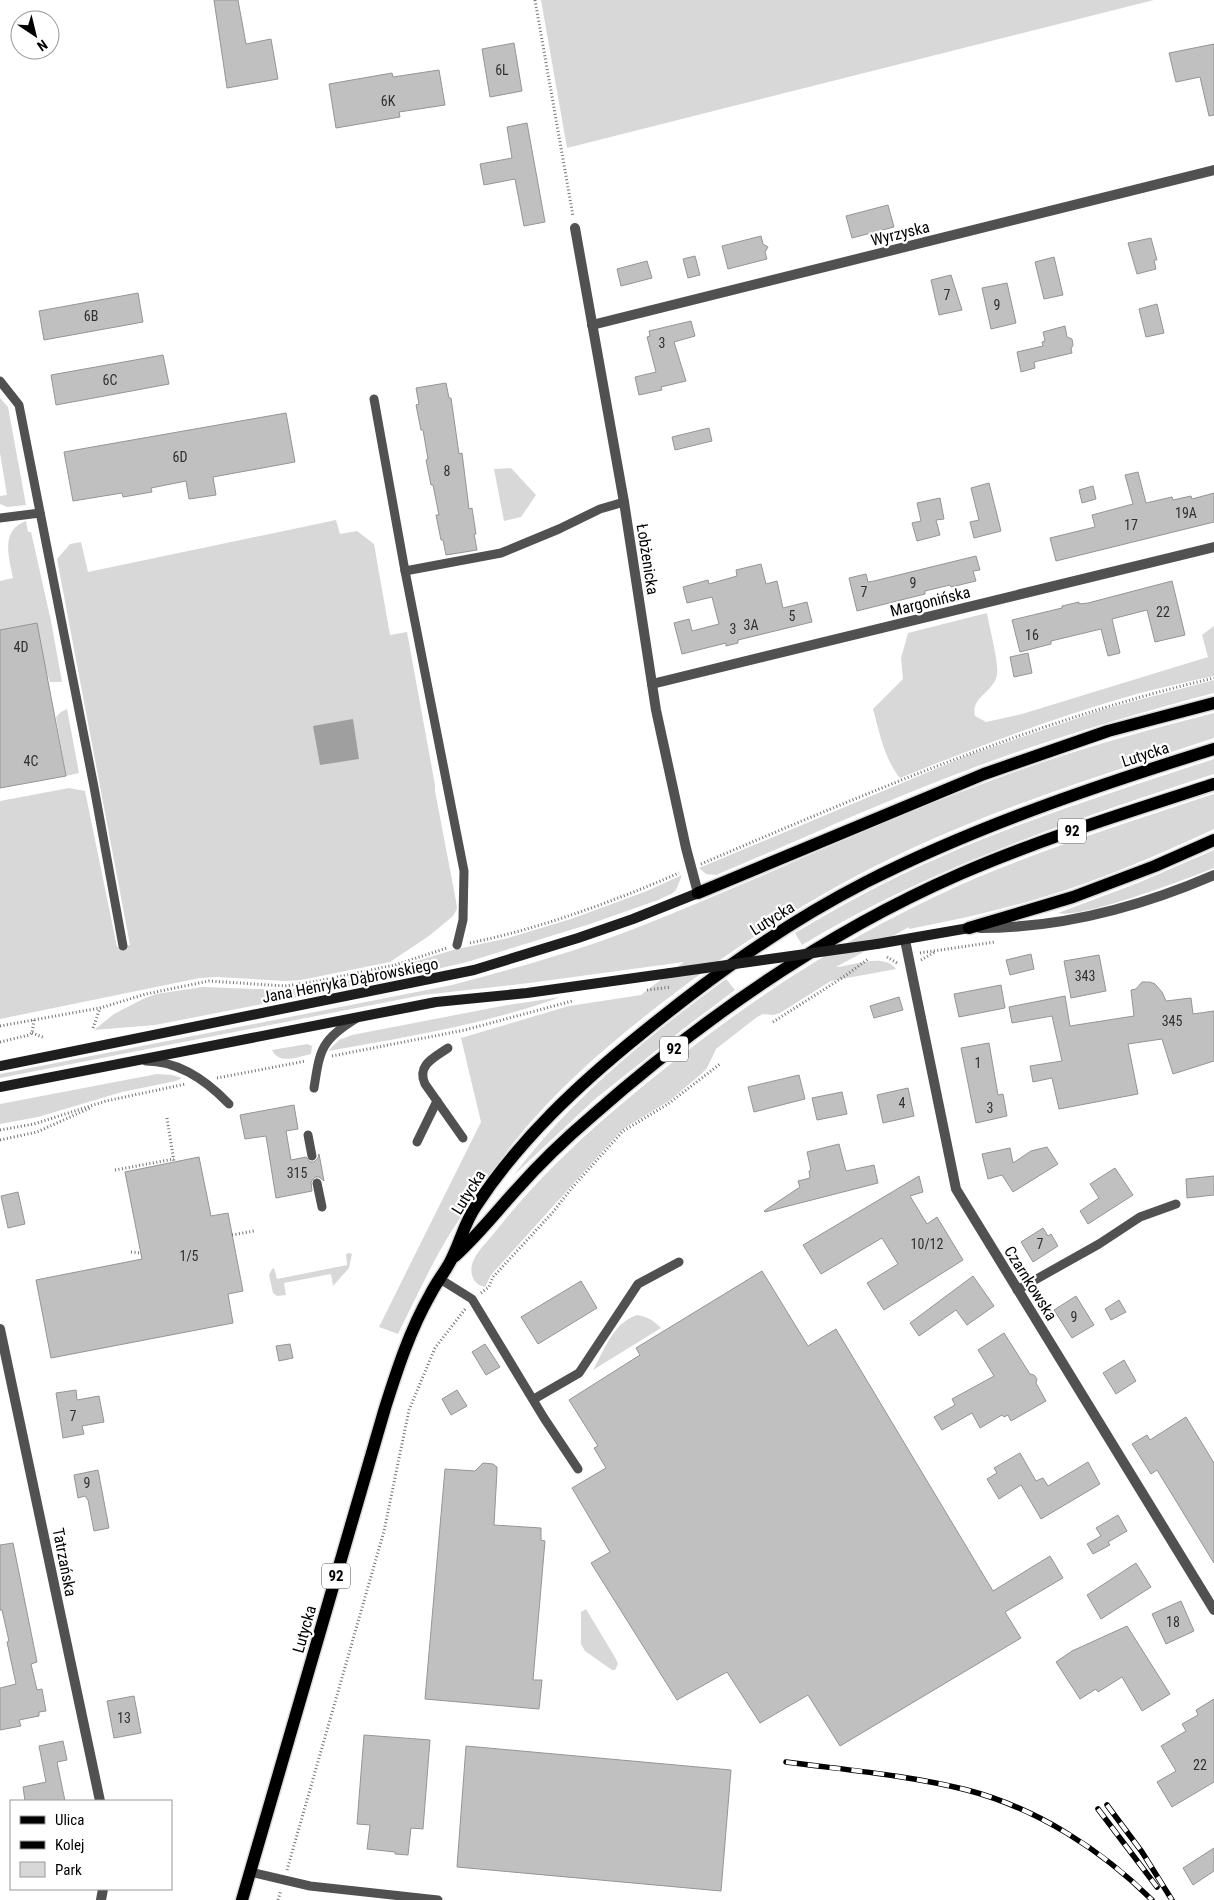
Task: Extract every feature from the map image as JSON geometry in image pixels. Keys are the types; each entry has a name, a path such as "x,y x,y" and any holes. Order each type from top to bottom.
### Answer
{"main road":[{"path":"698,893 984,774 1100,734 1214,703"},
{"name":"Lutycka","path":"242,1900 387,1400 411,1335 429,1296 452,1260 476,1206 508,1163 546,1120 605,1064 725,968 832,901 865,882 957,839 1037,808 1214,749"},
{"name":"Lutycka","path":"452,1260 480,1232 534,1170 593,1114 725,1009 801,957 883,910 985,863 1064,834 1214,784"},
{"path":"0,1088 436,1002 527,993 905,940 969,928 1073,897 1146,870 1214,840"},
{"name":"Jana Henryka Dąbrowskiego","path":"0,1066 474,970 578,938 633,919 698,893"}],"street":[{"name":"Wyrzyska","path":"592,325 1214,170"},
{"name":"Łobżenicka","path":"575,228 624,502 656,710 698,893"},
{"name":"Margonińska","path":"652,684 1214,547"},
{"path":"969,928 1002,928 1050,924 1110,911 1179,889 1214,875"},
{"name":"Czarnkowska","path":"905,940 956,1189 1214,1610"},
{"name":"Tatrzańska","path":"0,1329 100,1800"}],"lane":[{"path":"0,381 19,405 94,787 122,946"},
{"path":"374,399 405,571 464,871 463,920 457,945"},
{"path":"405,571 501,553 559,530 600,509 624,502"},
{"path":"0,518 40,513"},
{"path":"314,1088 318,1059 328,1041 345,1025 359,1017"},
{"path":"448,1048 428,1062 422,1072 425,1084 463,1138"},
{"path":"136,1061 158,1062 174,1066 212,1087 228,1104"},
{"path":"417,1142 438,1101"},
{"path":"308,1135 312,1156"},
{"path":"317,1183 322,1207"},
{"path":"1017,1290 1099,1244 1140,1217 1176,1204"},
{"path":"534,1399 579,1373 638,1284 680,1262"},
{"path":"440,1279 472,1299 578,1469"},
{"path":"250,1872 321,1888 438,1900"}],"path":[{"path":"535,0 575,228"},
{"path":"0,1026 100,1008 146,994 209,981 285,986 313,982 395,965 457,945 485,940 616,899 971,752 1052,723 1214,678"},
{"path":"920,960 937,950"},
{"path":"887,957 900,965"},
{"path":"773,1022 845,976 868,958"},
{"path":"638,992 647,990"},
{"path":"0,1130 34,1124 99,1103 465,1030 573,1001"},
{"path":"93,1028 100,1008"},
{"path":"32,1034 34,1020"},
{"path":"0,1042 32,1034 45,1038"},
{"path":"278,1900 384,1531 409,1410 436,1348 472,1299 489,1286 494,1277 623,1131 668,1104 720,1064"},
{"path":"0,1140 45,1129 99,1103"},
{"path":"115,1170 174,1160 167,1118"},
{"path":"6,1124 7,1129"},
{"path":"232,1236 254,1231"},
{"path":"131,1252 141,1253"}],"green space":[{"path":"541,0 1154,0 567,148"},
{"path":"0,398 8,407 26,505 7,507 0,504 0,496 7,495 0,453"},
{"path":"511,468 536,495 521,517 504,521 494,469"},
{"path":"336,520 340,534 357,531 374,544 390,635 407,632 456,901 457,909 453,916 429,936 390,962 301,980 200,978 0,1019 0,801 69,788 85,791 117,947 130,945 57,559 70,544 81,542 88,572"},
{"path":"26,521 28,532 31,532 51,621 62,682 50,682 44,664 0,630 0,581 13,578 8,553 9,537 18,525"},
{"path":"987,613 997,674 992,685 979,699 974,709 975,716 986,722 1022,714 1208,657 1202,635 1214,626 1214,676 1140,693 1079,711 989,743 900,778 886,754 873,709 903,679 901,658 908,633"},
{"path":"1214,680 1214,693 1083,730 986,763 894,799 716,875 706,874 699,868 969,755 1105,709"},
{"path":"67,709 79,773 66,776 56,717"},
{"path":"1214,713 1214,738 1021,803 908,850 843,883 779,920 688,983 597,1056 539,1112 505,1154 451,1232 430,1269 398,1334 379,1327 481,1122 461,1038 569,1006 641,995 684,962 423,995 0,1078 0,1074 452,985 542,960 631,930 933,803 1006,775 1094,746"},
{"path":"1214,759 1214,774 1055,828 952,869 851,917 802,945 795,933 846,903 918,867 970,844 1074,806"},
{"path":"1214,794 1214,829 1133,865 1062,891 975,915 909,929 909,927 836,967 868,961 884,961 896,969 831,981 780,1013 773,1015 763,1014 757,1017 716,1049 707,1068 700,1075 669,1101 626,1127 618,1134 491,1275 485,1287 479,1285 474,1280 472,1267 481,1248 551,1168 592,1129 694,1046 803,969 879,925 960,885 1054,848"},
{"path":"1214,850 1214,868 1110,904 1088,910 1058,913 1138,883"},
{"path":"682,875 676,890 658,900 590,924 467,962 407,976 155,1025 94,1030 114,1014 156,994 203,987 285,990 340,982 371,975 453,950 508,938 571,919 647,891"},
{"path":"726,979 735,990 595,1099 514,1175 561,1119 613,1069 640,1045"},
{"path":"561,997 475,1022 417,1035 328,1051 339,1040 352,1035 502,1006"},
{"path":"307,1044 312,1046 311,1054 295,1058 284,1059 275,1055 272,1050"},
{"path":"157,1074 182,1078 176,1081 122,1092 38,1117 0,1124 0,1104"},
{"path":"346,1254 352,1254 349,1268 333,1286 331,1274 284,1283 286,1295 277,1296 273,1293 269,1275 272,1269 274,1268 277,1279 347,1265"},
{"path":"637,1315 650,1319 661,1328 593,1370 616,1330"},
{"path":"586,1609 616,1659 618,1664 615,1670 612,1670 585,1651 581,1644 581,1612"}],"shaded area":[{"path":"353,719 359,759 320,765 313,726"}],"building":[{"path":"214,0 238,0 246,44 271,39 278,79 227,88"},
{"path":"514,43 522,91 490,97 482,49"},
{"path":"1214,44 1214,115 1209,116 1200,77 1176,82 1169,53"},
{"path":"439,70 445,105 399,112 400,117 336,128 329,84 392,73 393,77"},
{"path":"527,123 545,222 524,226 515,179 484,185 480,164 512,158 507,127"},
{"path":"888,205 894,227 852,238 846,216"},
{"path":"761,236 763,244 768,247 765,252 767,259 728,269 722,246"},
{"path":"1151,238 1157,260 1154,260 1156,269 1137,274 1128,243"},
{"path":"695,256 700,275 688,278 683,259"},
{"path":"1054,257 1063,295 1044,299 1035,262"},
{"path":"647,261 652,278 621,286 617,269"},
{"path":"951,275 962,310 939,315 931,280"},
{"path":"1007,283 1016,323 991,329 982,288"},
{"path":"138,293 143,322 44,340 39,311"},
{"path":"1157,304 1164,333 1146,337 1139,309"},
{"path":"691,321 695,336 674,342 686,381 661,387 662,390 639,395 635,377 656,372 647,337 650,336 649,331"},
{"path":"1065,326 1067,337 1072,339 1072,353 1034,362 1035,368 1021,372 1017,352 1043,346 1042,342 1045,341 1043,332"},
{"path":"163,355 169,384 56,405 51,375"},
{"path":"446,383 449,398 451,398 459,454 462,453 469,509 472,508 477,550 446,555 436,515 439,515 426,460 428,459 423,430 421,430 416,405 419,404 416,388"},
{"path":"286,413 295,462 213,477 216,495 189,499 186,481 151,488 152,492 123,497 122,493 73,501 64,452"},
{"path":"709,428 712,441 675,450 672,437"},
{"path":"1138,472 1146,503 1172,497 1173,500 1191,496 1192,499 1214,493 1214,522 1056,561 1050,538 1095,527 1092,515 1133,504 1125,475"},
{"path":"989,483 1001,531 974,538 970,522 979,520 971,488"},
{"path":"1093,486 1096,499 1082,503 1079,490"},
{"path":"940,498 944,519 936,520 940,535 917,541 912,523 921,521 917,503"},
{"path":"976,556 980,570 973,571 976,581 925,591 925,594 857,611 849,578 866,574 868,582 874,581"},
{"path":"761,564 766,584 777,581 783,608 807,602 812,622 738,640 738,643 726,646 726,643 682,654 674,623 689,619 692,631 719,624 712,597 687,603 683,587 708,580 709,584 737,576 736,570"},
{"path":"1172,581 1185,635 1155,642 1147,610 1112,619 1120,653 1108,656 1101,629 1051,641 1051,644 1020,652 1012,620 1062,608 1062,606 1079,602 1079,604 1088,603"},
{"path":"37,623 66,776 0,788 0,630"},
{"path":"1028,653 1032,673 1014,677 1010,657"},
{"path":"1031,954 1034,969 1010,975 1006,960"},
{"path":"1099,955 1106,991 1071,998 1064,961"},
{"path":"1142,982 1155,984 1162,992 1166,1001 1191,998 1193,1014 1214,1011 1214,1061 1173,1074 1162,1039 1128,1044 1138,1094 1059,1109 1052,1078 1033,1082 1030,1066 1062,1061 1052,1016 1012,1023 1009,1007 1065,996 1070,1026 1134,1016 1131,990 1136,989"},
{"path":"1001,985 1005,1008 959,1017 954,994"},
{"path":"899,997 903,1010 874,1018 870,1006"},
{"path":"989,1043 998,1095 1003,1094 1007,1116 976,1123 961,1048"},
{"path":"799,1075 805,1099 754,1112 748,1087"},
{"path":"908,1088 914,1116 883,1123 877,1095"},
{"path":"842,1092 847,1114 817,1120 812,1098"},
{"path":"294,1105 298,1129 286,1131 291,1160 306,1157 310,1162 314,1162 319,1154 324,1181 319,1177 315,1177 311,1182 312,1191 276,1198 266,1136 245,1139 240,1115"},
{"path":"839,1144 846,1171 874,1165 878,1183 764,1211 800,1187 798,1181 810,1178 809,1171 811,1170 807,1152"},
{"path":"1047,1147 1058,1164 1013,1192 1002,1175 988,1179 982,1154 1010,1148 1013,1163 1031,1151"},
{"path":"199,1157 211,1216 228,1213 243,1291 228,1294 233,1323 51,1358 36,1280 142,1259 125,1172"},
{"path":"1115,1168 1133,1195 1088,1224 1080,1211 1099,1198 1090,1184"},
{"path":"919,1176 923,1192 910,1196 927,1224 937,1217 963,1260 884,1310 867,1283 898,1264 882,1238 821,1274 803,1245"},
{"path":"1214,1176 1214,1195 1187,1198 1186,1179"},
{"path":"18,1192 25,1224 8,1228 1,1196"},
{"path":"1043,1228 1048,1236 1051,1234 1058,1246 1033,1262 1021,1242"},
{"path":"762,1271 808,1346 836,1329 993,1591 1050,1556 1063,1578 1005,1612 1021,1638 840,1746 808,1695 760,1723 727,1672 677,1700 591,1563 610,1552 572,1488 606,1468 594,1448 598,1446 569,1400 640,1355 636,1348"},
{"path":"973,1276 994,1306 967,1325 956,1310 919,1336 910,1323"},
{"path":"581,1281 597,1308 538,1344 521,1317"},
{"path":"1076,1296 1094,1325 1072,1338 1054,1310"},
{"path":"1119,1300 1126,1312 1111,1320 1105,1309"},
{"path":"1004,1333 1030,1374 1034,1375 1037,1379 1036,1383 1046,1401 1011,1421 1008,1415 1004,1417 1002,1415 980,1428 972,1413 942,1430 934,1417 955,1405 952,1399 994,1376 978,1350"},
{"path":"290,1344 293,1358 279,1361 276,1346"},
{"path":"485,1344 500,1367 486,1375 472,1352"},
{"path":"1124,1360 1136,1381 1116,1394 1103,1373"},
{"path":"76,1390 77,1400 99,1396 104,1422 82,1426 84,1434 63,1438 56,1393"},
{"path":"457,1390 467,1406 451,1415 442,1399"},
{"path":"1186,1417 1214,1463 1214,1563 1157,1470 1151,1474 1132,1444 1147,1435 1150,1440"},
{"path":"1020,1453 1036,1481 1043,1478 1048,1486 1088,1462 1100,1484 1041,1519 1021,1485 999,1499 987,1479 997,1473 994,1468"},
{"path":"483,1463 493,1464 497,1467 494,1525 541,1528 541,1540 545,1541 533,1680 542,1680 539,1709 425,1699 445,1469 475,1471"},
{"path":"98,1470 109,1528 94,1531 88,1500 85,1496 78,1498 74,1475"},
{"path":"1118,1515 1127,1531 1108,1542 1110,1545 1093,1554 1087,1544 1101,1536 1096,1528"},
{"path":"13,1543 37,1662 31,1664 37,1690 42,1689 46,1711 39,1712 39,1716 19,1720 21,1726 0,1730 0,1688 16,1684 7,1642 9,1641 2,1610 0,1610 0,1545"},
{"path":"1136,1563 1151,1587 1101,1619 1087,1595"},
{"path":"1181,1601 1194,1631 1166,1644 1152,1614"},
{"path":"1127,1626 1170,1694 1142,1711 1122,1677 1098,1692 1096,1689 1080,1699 1056,1662 1072,1651"},
{"path":"134,1696 141,1733 114,1738 107,1701"},
{"path":"1214,1699 1214,1782 1172,1807 1157,1782 1176,1771 1161,1746 1186,1731 1182,1724 1198,1715 1196,1710"},
{"path":"364,1735 430,1740 423,1829 411,1828 408,1855 367,1849 370,1825 357,1824"},
{"path":"63,1741 67,1760 57,1762 65,1800 25,1800 23,1787 46,1782 39,1746"},
{"path":"466,1746 731,1770 721,1891 457,1867"},
{"path":"1214,1848 1214,1871 1193,1885 1183,1868"}],"railway":[{"path":"786,1762 922,1780 993,1798 1018,1808 1067,1833 1112,1864 1152,1900"},
{"path":"1107,1805 1142,1852 1172,1900"},
{"path":"1098,1809 1157,1887"}]}
